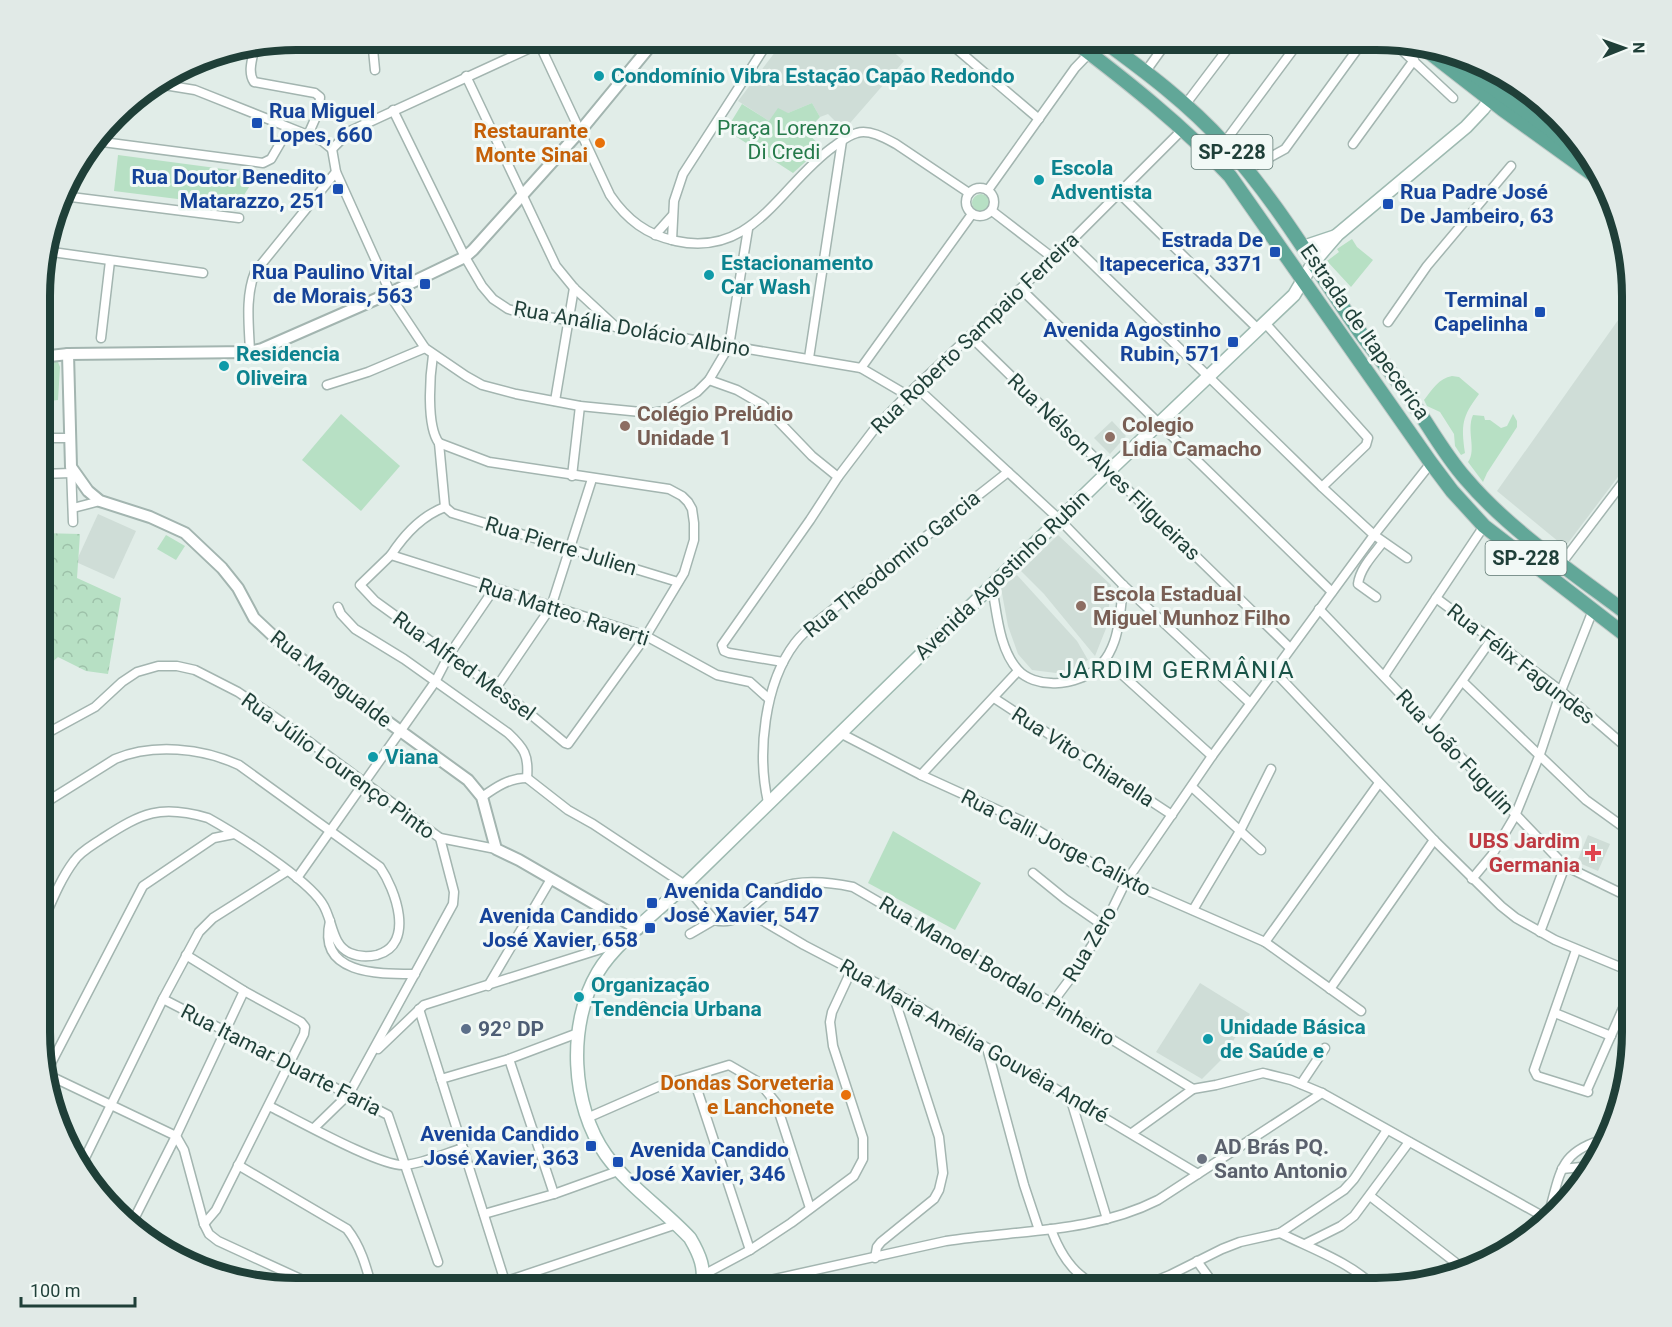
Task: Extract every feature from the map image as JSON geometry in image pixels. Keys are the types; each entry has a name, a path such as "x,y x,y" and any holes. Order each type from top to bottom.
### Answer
{"main road":[{"name":"Estrada de Itapecerica","path":"1086,50 1127,81 1183,129 1223,168 1431,463 1484,526 1622,632"},
{"name":"Estrada de Itapecerica","path":"1116,50 1185,105 1224,143 1247,170 1465,479 1512,524 1622,610"},
{"path":"1446,60 1499,89"},
{"path":"1464,66 1499,89 1575,150"},
{"path":"1499,89 1502,109 1590,173"},
{"path":"1303,247 1337,235 1466,127 1499,89"},
{"path":"1466,127 1516,104"},
{"path":"1241,192 1267,214 1299,255 1313,263"},
{"name":"Avenida Agostinho Rubin","path":"705,1274 698,1251 690,1238 618,1170 598,1143 586,1118 577,1076 578,1033 598,972 624,941 686,885 768,802 992,587 1059,519 1294,295 1313,263 1337,235"},
{"path":"1303,280 1322,290 1358,340 1376,355"},
{"path":"704,1278 705,1274"}],"street":[{"path":"373,50 375,70"},
{"path":"332,149 350,131 519,50"},
{"path":"542,50 610,195 621,212 634,223 655,235 688,243 711,243 748,229 823,155 842,141 860,132 884,138 969,193"},
{"path":"50,356 250,352 273,346 465,257 482,243 648,50"},
{"path":"672,240 672,216 676,192 683,174 763,50"},
{"path":"958,50 1039,119"},
{"path":"988,190 1075,68 1093,50"},
{"path":"1146,72 1161,50"},
{"path":"1185,105 1227,50"},
{"path":"1224,143 1293,50"},
{"path":"1247,170 1285,149 1356,50"},
{"path":"1404,51 1453,98"},
{"path":"254,53 251,78 254,82 315,93 320,96 319,110 308,135"},
{"path":"1353,144 1414,60"},
{"path":"466,76 549,254 574,288 617,327"},
{"path":"166,86 204,94 308,135 332,149 336,172 390,293 425,348 482,384 516,394 580,406 638,413 664,411 698,392 709,380 729,346 748,229"},
{"name":"Rua Anália Dolácio Albino","path":"393,110 465,257 482,286 493,299 508,309 526,314 861,368 907,395"},
{"path":"103,142 263,163 271,159 289,128"},
{"name":"Rua Roberto Sampaio Ferreira","path":"783,662 729,653 724,651 722,645 838,477 871,434 907,395 1070,242 1183,129"},
{"path":"809,358 842,141"},
{"path":"823,155 833,154 838,166"},
{"path":"1388,322 1427,266 1511,166"},
{"path":"250,352 248,299 250,284 255,272 336,172"},
{"path":"978,188 988,190 995,202 992,211 982,217 972,214 966,206 969,193 978,188"},
{"path":"1119,193 1261,326 1368,438 1366,445 1322,486"},
{"path":"70,197 239,218"},
{"path":"992,211 1053,258"},
{"path":"861,368 972,214"},
{"path":"655,235 672,216"},
{"path":"1070,242 1374,535 1407,558"},
{"path":"53,253 203,273"},
{"path":"100,338 110,261"},
{"path":"555,401 574,288"},
{"path":"1021,289 1332,592"},
{"name":"Rua Nélson Alves Filgueiras","path":"970,336 1290,648"},
{"path":"327,385 360,375 425,348"},
{"path":"68,354 73,522"},
{"path":"391,555 415,525 445,507 439,443 434,435 432,421 433,355"},
{"path":"709,380 737,390 763,405 812,456 838,477"},
{"path":"916,387 1059,519 1123,585 1250,703"},
{"path":"572,476 580,406"},
{"path":"50,438 71,438"},
{"path":"439,443 482,460 572,476 669,489 682,496 688,502 694,516 694,540 684,573 646,636"},
{"name":"Rua Zero","path":"1052,1004 1104,926 1125,883 1212,756 1374,535 1431,463"},
{"path":"50,473 71,470"},
{"name":"Rua Mangualde","path":"71,470 100,501 170,525 185,533 224,566 254,618 271,635 468,780 482,797"},
{"name":"Rua Theodomiro Garcia","path":"768,802 763,773 769,699 783,662 794,644 818,621 1008,472"},
{"path":"496,688 551,607 592,479"},
{"path":"1561,564 1622,484"},
{"path":"73,508 100,501"},
{"name":"Rua Pierre Julien","path":"445,507 452,513 678,582"},
{"path":"1384,676 1484,526"},
{"path":"1376,597 1360,587 1358,580 1383,542"},
{"name":"Rua Alfred Messel","path":"391,555 360,585 375,602 448,657 496,688 565,743 570,743 646,636"},
{"name":"Rua Matteo Raverti","path":"391,555 646,636 717,675 750,682 769,699"},
{"path":"992,587 1005,647 1018,671 1030,679 1044,683 1068,683 1087,675 1106,660 1116,634 1123,585"},
{"path":"297,878 435,682 448,657 494,589"},
{"name":"Rua Félix Fagundes","path":"1436,598 1561,691 1622,744"},
{"name":"Rua Alfred Messel","path":"339,607 341,614 355,629 404,659 508,733 518,743 527,759 527,778"},
{"name":"Rua João Fugulin","path":"1319,609 1565,866 1622,894"},
{"path":"1472,879 1492,855 1515,816 1593,610"},
{"path":"1431,725 1491,640"},
{"path":"1106,660 1212,756"},
{"name":"Rua Júlio Lourenço Pinto","path":"50,732 95,707 122,682 137,672 158,666 177,666 195,670 238,692 365,781 440,838 454,898 349,1094 314,1128"},
{"path":"921,775 1018,671"},
{"path":"1274,671 1472,879 1516,918 1576,950 1622,968"},
{"path":"1463,682 1586,800 1622,826"},
{"name":"Rua Vito Chiarella","path":"994,698 1172,815"},
{"name":"Rua Calil Jorge Calixto","path":"840,733 921,775 1022,821 1125,883 1265,942 1361,1011"},
{"path":"50,800 126,754 144,751 201,753 221,757 239,765 380,867 389,880 399,914 400,927 389,948 380,954 358,956 341,948 321,901 297,878 208,818 160,811 146,813 133,819 85,850 74,860 50,908"},
{"path":"1193,910 1240,831 1271,769"},
{"path":"496,849 482,797 501,784 527,778 552,800 686,885 714,920 690,934"},
{"path":"1265,942 1379,783"},
{"path":"1192,787 1261,850"},
{"path":"208,818 214,838"},
{"path":"52,1063 143,886 214,838 234,834"},
{"path":"440,838 496,849 638,929"},
{"path":"1330,989 1434,840"},
{"path":"1540,932 1565,866"},
{"path":"85,1159 163,999 199,932 213,918 287,871"},
{"path":"1033,873 1104,926"},
{"path":"488,986 551,879"},
{"name":"Rua Manoel Bordalo Pinheiro","path":"714,920 729,922 737,919 767,894 780,887 821,882 853,887 1193,1089"},
{"name":"Rua Maria Amélia Gouvêia André","path":"748,912 804,945 892,991 1198,1174"},
{"path":"330,921 327,933 328,942 331,950 345,964 376,973 415,974"},
{"path":"371,1055 419,1009 433,1002 624,941"},
{"path":"1576,950 1534,1070 1538,1076 1584,1093 1588,1092 1622,1011"},
{"path":"186,955 304,1024 304,1034 291,1064 216,1210 204,1224"},
{"path":"705,1274 750,1250 854,1176 863,1159 863,1138 830,1033 832,1012 852,969"},
{"path":"134,1218 244,991"},
{"path":"875,1258 877,1247 934,1199 943,1173 935,1120 892,991"},
{"name":"Rua Itamar Duarte Faria","path":"163,999 388,1115 438,1262"},
{"path":"419,1009 504,1278"},
{"path":"1555,1013 1611,1036"},
{"path":"441,1079 509,1059 578,1033"},
{"path":"987,1048 1024,1185 1040,1230"},
{"path":"1301,1084 1325,1048"},
{"path":"509,1059 554,1194"},
{"path":"586,1118 635,1096 729,1065 760,1083 776,1103 810,1208"},
{"path":"1132,1133 1193,1089 1263,1073 1301,1084 1322,1094 1542,1214"},
{"path":"693,1077 750,1250"},
{"path":"54,1078 176,1136 184,1150 204,1224 209,1234 218,1241 298,1278"},
{"path":"781,1278 946,1241 1070,1227 1140,1210 1322,1094"},
{"path":"1070,1097 1107,1219"},
{"path":"269,1106 394,1165 405,1165 463,1148"},
{"path":"1160,1278 1240,1242 1280,1233 1344,1190 1387,1131"},
{"path":"1305,1244 1341,1226 1354,1216 1409,1142"},
{"path":"1550,1207 1566,1160 1583,1146 1597,1142"},
{"path":"238,1165 347,1229 361,1251 369,1278"},
{"path":"1562,1169 1582,1167"},
{"path":"484,1214 554,1194 618,1170"},
{"path":"1370,1196 1457,1264"},
{"path":"526,1278 677,1224"},
{"path":"1051,1229 1058,1248 1073,1269 1087,1278"},
{"path":"1280,1233 1342,1263 1364,1278"},
{"path":"1197,1261 1209,1278"},
{"path":"796,1278 800,1274"}],"shaded area":[{"path":"777,50 891,50 904,61 844,130 828,114 820,117 812,103 769,121 738,101"},
{"path":"1622,315 1622,472 1565,547 1497,491"},
{"name":"Colegio Lidia Camacho","path":"1112,421 1126,436 1110,454 1094,438"},
{"path":"98,514 136,531 114,579 76,562"},
{"name":"Escola Estadual Miguel Munhoz Filho","path":"1058,535 1111,585 1107,626 1095,656 1044,594 1021,571"},
{"path":"1017,575 1077,641 1088,660 1064,674 1032,670 1018,654 1008,626 1001,588"},
{"name":"UBS Jardim Germania","path":"1588,835 1610,844 1598,871 1577,862"},
{"path":"1200,983 1250,1014 1221,1060 1202,1079 1156,1052"}],"green space":[{"name":"Praça Lorenzo Di Credi","path":"812,103 820,117 806,132 822,147 793,173 726,130 742,104 769,121 778,108 788,113"},
{"path":"118,155 246,172 248,173 242,177 251,184 244,195 247,198 241,207 114,191"},
{"path":"981,194 987,197 990,203 987,209 981,212 975,209 972,203 975,197"},
{"path":"1352,239 1357,247 1373,260 1351,287 1327,261 1339,252 1337,249"},
{"path":"50,359 58,362 60,367 58,400 50,401"},
{"path":"1452,376 1459,377 1479,394 1464,421 1465,453 1461,455 1455,446 1454,434 1440,412 1427,406 1424,400 1440,382"},
{"path":"341,414 400,466 361,511 302,460"},
{"path":"1513,414 1517,427 1483,482 1468,462 1472,452 1471,421 1473,415 1484,416 1485,420 1490,420 1501,428 1507,426"},
{"path":"50,533 80,534 77,578 121,598 108,674 86,671 58,657 50,664"},
{"path":"166,535 185,546 176,560 157,549"},
{"path":"893,831 981,883 955,930 868,883"},
{"path":"1572,1173 1577,1173 1572,1181 1568,1187"}],"place":[{"name":"Condomínio Vibra Estação Capão Redondo","path":"599,76"},
{"name":"Rua Miguel Lopes, 660","path":"257,123"},
{"name":"Restaurante Monte Sinai","path":"600,143"},
{"name":"Escola Adventista","path":"1039,180"},
{"name":"Rua Doutor Benedito Matarazzo, 251","path":"338,189"},
{"name":"Rua Padre José De Jambeiro, 63","path":"1388,204"},
{"name":"Estrada De Itapecerica, 3371","path":"1275,252"},
{"name":"Estacionamento Car Wash","path":"709,275"},
{"name":"Rua Paulino Vital de Morais, 563","path":"425,284"},
{"name":"Terminal Capelinha","path":"1540,312"},
{"name":"Avenida Agostinho Rubin, 571","path":"1233,342"},
{"name":"Residencia Oliveira","path":"224,366"},
{"name":"Colégio Prelúdio Unidade 1","path":"625,426"},
{"name":"Colegio Lidia Camacho","path":"1110,437"},
{"name":"Escola Estadual Miguel Munhoz Filho","path":"1081,606"},
{"name":"Viana","path":"373,757"},
{"name":"UBS Jardim Germania","path":"1593,853"},
{"name":"Avenida Candido José Xavier, 547","path":"652,903"},
{"name":"Avenida Candido José Xavier, 658","path":"650,928"},
{"name":"Organização Tendência Urbana","path":"579,997"},
{"name":"92º DP","path":"466,1029"},
{"name":"Unidade Básica de Saúde e","path":"1208,1039"},
{"name":"Dondas Sorveteria e Lanchonete","path":"846,1095"},
{"name":"Avenida Candido José Xavier, 363","path":"591,1146"},
{"name":"AD Brás PQ. Santo Antonio","path":"1202,1159"},
{"name":"Avenida Candido José Xavier, 346","path":"618,1162"}],"district":[{"name":"JARDIM GERMÂNIA","path":"1177,670"}]}
